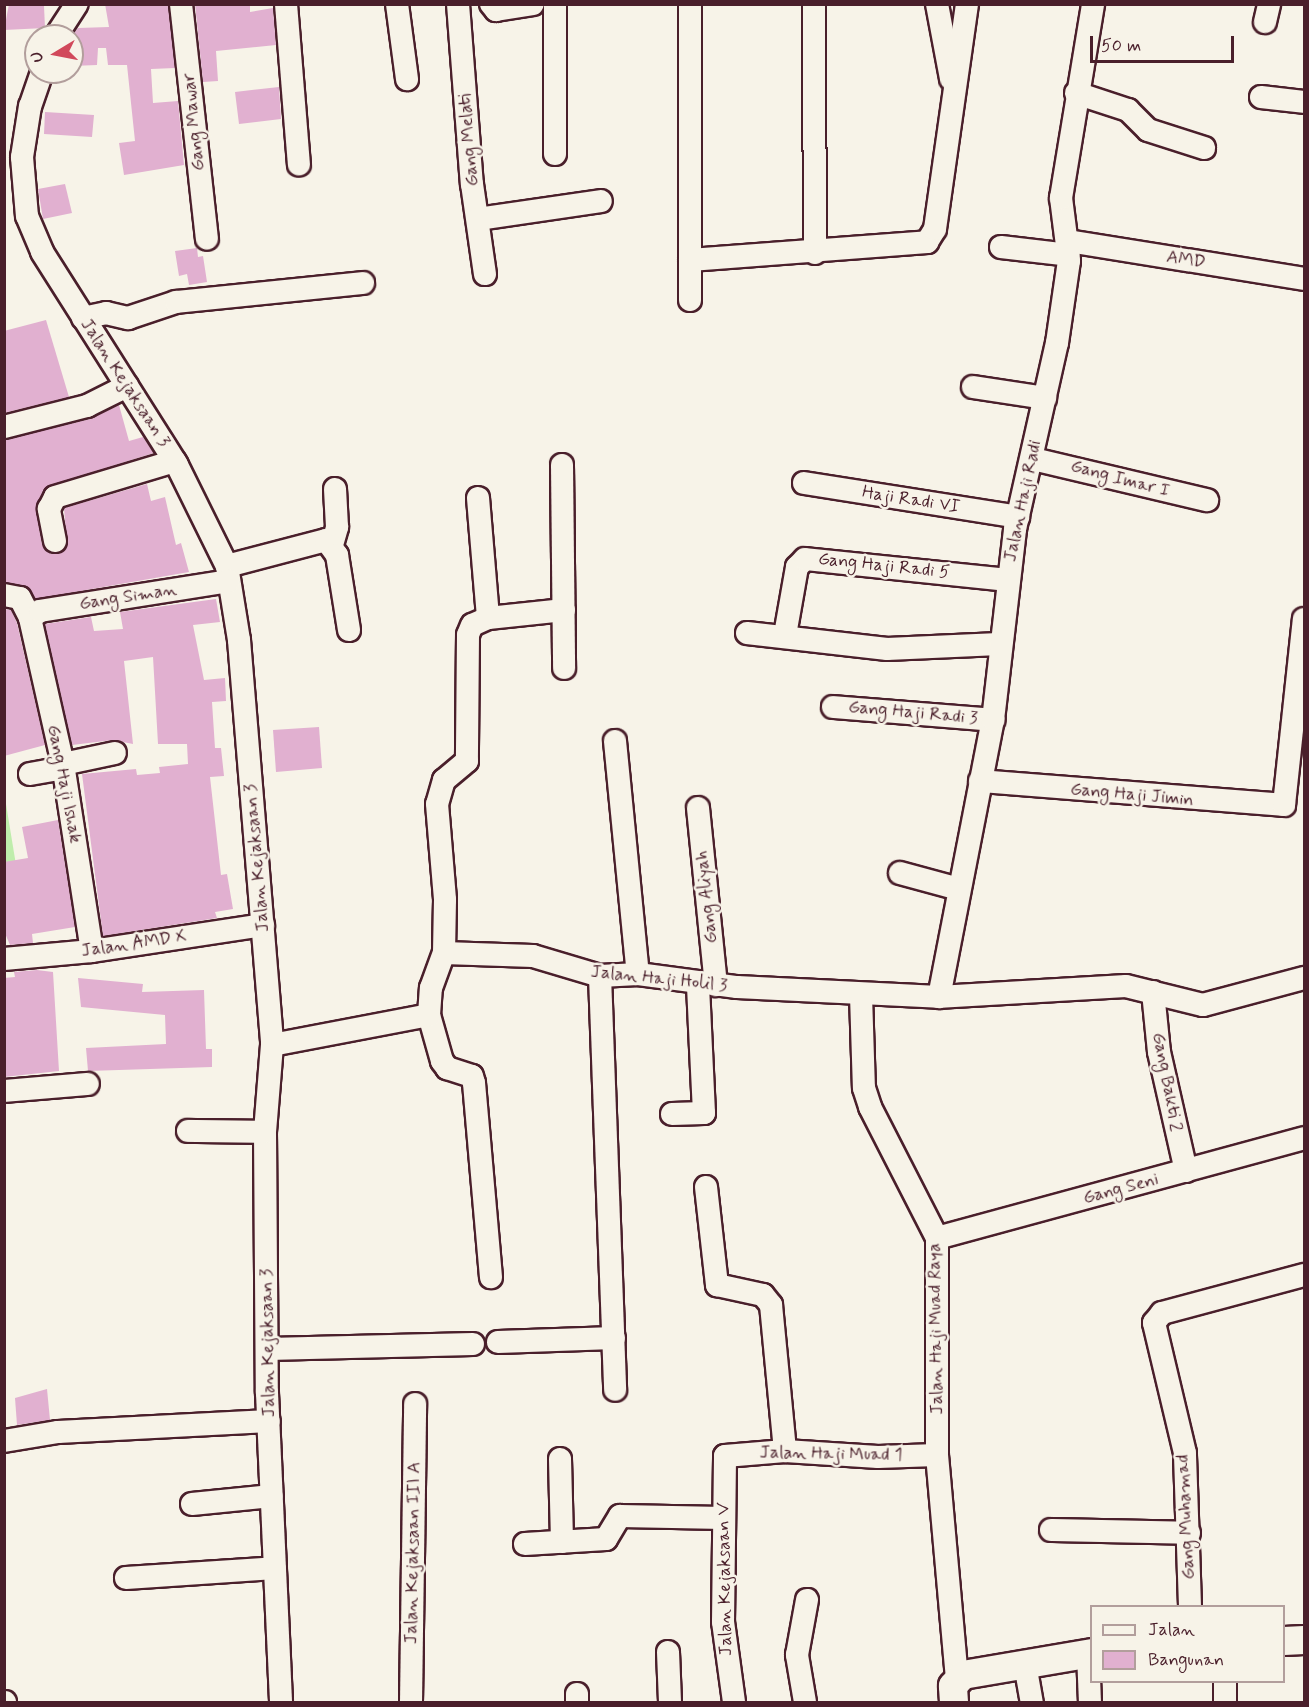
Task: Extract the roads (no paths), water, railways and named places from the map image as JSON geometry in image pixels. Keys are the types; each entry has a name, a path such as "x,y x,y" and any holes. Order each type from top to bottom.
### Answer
{"street":[{"path":"64,24 77,4"},
{"name":"Gang Mawar","path":"181,4 207,239"},
{"path":"286,4 299,164"},
{"path":"397,4 407,79"},
{"name":"Gang Melati","path":"458,4 485,274"},
{"path":"491,4 496,10 533,4"},
{"path":"555,4 555,153"},
{"path":"690,4 690,300"},
{"path":"814,4 815,253"},
{"path":"937,4 953,83"},
{"path":"690,260 911,247 931,238 953,83 967,4"},
{"name":"Jalan Haji Radi","path":"939,997 993,720 1007,580 1018,517 1045,398 1069,248 1061,198 1076,93 1093,4"},
{"name":"Jalan Kejaksaan 3","path":"39,84 25,135 14,197 83,318 175,461 228,574 239,640 273,1045 265,1132 269,1421 281,1702"},
{"path":"1076,93 1128,110 1148,130 1204,148"},
{"path":"1261,97 1305,102"},
{"path":"478,219 601,201"},
{"name":"AMD","path":"1001,247 1069,248 1305,279"},
{"path":"83,318 106,313 128,318 176,302 363,283"},
{"path":"4,427 87,406 127,387"},
{"path":"973,387 1045,398"},
{"name":"Gang Imar I","path":"1033,459 1207,500"},
{"path":"55,541 49,509 56,496 175,461"},
{"path":"562,465 564,668"},
{"name":"Haji Radi VI","path":"804,483 1018,517"},
{"path":"334,489 337,527 332,544 349,630"},
{"path":"478,498 488,618"},
{"name":"Gang Siman","path":"30,618 40,611 228,574 322,540 332,544"},
{"name":"Gang Haji Radi 5","path":"785,635 797,567 805,559 1007,580"},
{"path":"4,596 20,598 30,618"},
{"path":"491,1276 474,1083 472,1076 442,1061 429,1015 430,988 444,953 438,791 467,761 468,635 472,625 488,618 564,610"},
{"name":"Gang Haji Ishak","path":"30,618 63,766 92,951"},
{"path":"1302,677 1305,619"},
{"path":"747,633 785,635 887,649 999,644"},
{"name":"Gang Haji Jimin","path":"980,781 1284,806 1302,677"},
{"name":"Gang Haji Radi 3","path":"833,707 993,720"},
{"path":"615,741 638,974"},
{"path":"30,774 115,753"},
{"name":"Gang Aliyah","path":"672,1114 704,1113 707,985 698,808"},
{"path":"900,873 959,889"},
{"name":"Jalan AMD X","path":"4,959 92,951 263,925"},
{"name":"Jalan Haji Holil 3","path":"444,953 533,956 600,976 638,974 707,985 861,995 939,997 1089,987 1153,992 1203,1005 1305,978"},
{"path":"600,976 615,1390"},
{"name":"Gang Bakti 2","path":"1153,992 1159,1052 1186,1171"},
{"name":"Jalan Haji Muad Raya","path":"861,995 864,1088 870,1107 937,1238 937,1455 955,1690"},
{"path":"273,1045 429,1015"},
{"path":"4,1091 88,1084"},
{"path":"188,1131 265,1132"},
{"name":"Gang Seni","path":"937,1238 1305,1138"},
{"path":"706,1187 717,1285 763,1294 771,1305 785,1451"},
{"name":"Gang Muhamad","path":"1190,1605 1185,1453 1154,1323 1162,1313 1305,1275"},
{"path":"498,1342 614,1338"},
{"path":"268,1349 472,1344"},
{"name":"Jalan Kejaksaan III A","path":"411,1702 415,1404"},
{"path":"4,1441 58,1432 269,1421"},
{"name":"Jalan Haji Muad 1","path":"725,1456 785,1451 878,1457 937,1455"},
{"name":"Jalan Kejaksaan V","path":"725,1456 723,1622 734,1702"},
{"path":"560,1459 562,1542"},
{"path":"192,1504 272,1496"},
{"path":"525,1544 610,1538 613,1520 620,1516 724,1518"},
{"path":"1051,1530 1189,1533"},
{"path":"126,1578 275,1568"},
{"path":"805,1702 797,1655 807,1600"},
{"path":"1285,1641 1305,1640"},
{"path":"668,1652 670,1702"},
{"path":"955,1690 1025,1664 1090,1653 1090,1702"},
{"path":"1025,1664 1032,1702"},
{"path":"1225,1683 1225,1702"}]}
